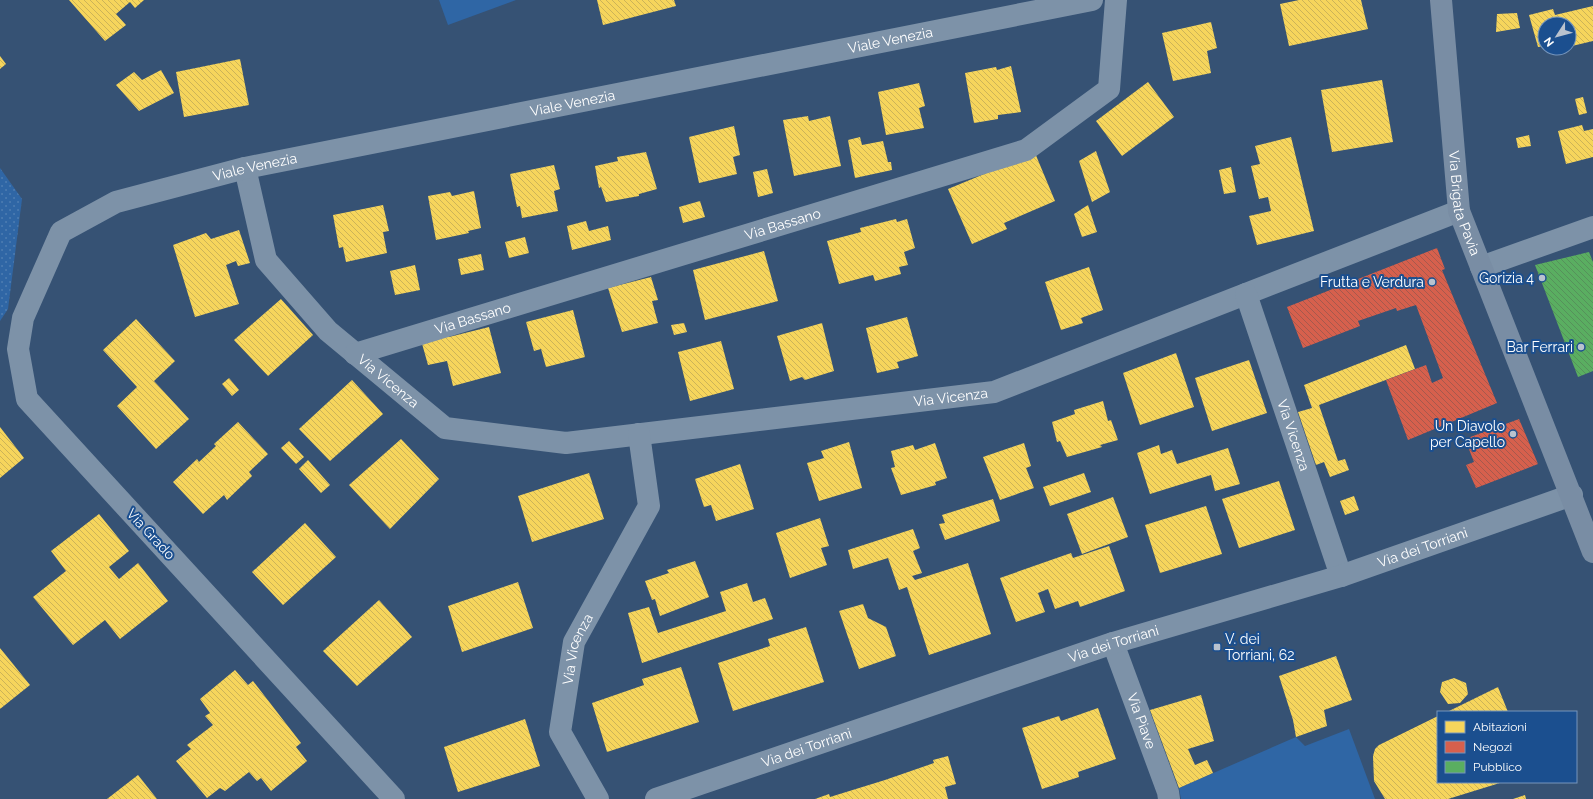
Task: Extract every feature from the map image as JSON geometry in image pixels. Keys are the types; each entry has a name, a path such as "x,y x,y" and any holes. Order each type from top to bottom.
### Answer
{"street":[{"name":"Viale Venezia","path":"61,232 116,202 245,168 1092,0"},
{"name":"Via Bassano","path":"355,354 1026,150 1109,89 1116,0"},
{"name":"Via Brigata Pavia","path":"1441,0 1459,211 1572,495 1593,552"},
{"name":"Via Vicenza","path":"245,168 266,260 328,331 445,428 566,443 994,392 1459,211"},
{"path":"1481,267 1593,227"},
{"name":"Via Grado","path":"61,232 23,318 18,349 27,399 394,799"},
{"name":"Via Vicenza","path":"1246,294 1341,576"},
{"name":"Via Vicenza","path":"598,799 560,732 574,642 649,506 638,434"},
{"name":"Via dei Torriani","path":"656,799 1112,643 1341,576 1572,495"},
{"name":"Via Piave","path":"1112,643 1168,792 1168,799"}],"shaded area":[{"path":"439,0 516,0 448,25"},
{"path":"0,168 22,199 8,309 0,321"},
{"path":"1349,729 1375,799 1181,799 1179,788 1296,737 1305,746"}],"building: Abitazioni":[{"path":"69,0 144,0 135,8 130,2 116,14 126,25 105,41"},
{"path":"597,0 674,0 676,6 603,25"},
{"path":"1299,0 1361,0 1368,29 1289,46 1280,4"},
{"path":"1593,6 1593,41 1577,45 1577,16 1537,16 1537,43 1529,15 1553,9 1555,15"},
{"path":"1517,13 1520,28 1496,32 1497,14"},
{"path":"1211,22 1217,48 1207,51 1211,73 1173,81 1162,33"},
{"path":"0,56 6,64 0,69"},
{"path":"240,59 249,105 184,117 176,72"},
{"path":"1011,66 1021,112 998,115 998,119 974,123 965,73 996,67 997,70"},
{"path":"161,70 174,93 139,111 116,85 134,72 142,80"},
{"path":"1382,80 1393,142 1332,152 1321,90"},
{"path":"1148,82 1174,117 1122,156 1096,121"},
{"path":"919,83 925,106 919,108 924,128 886,135 878,92"},
{"path":"1583,97 1587,113 1579,115 1575,99"},
{"path":"808,116 809,121 830,116 841,166 794,176 783,120"},
{"path":"1582,125 1584,131 1593,129 1593,157 1566,164 1558,131"},
{"path":"734,126 740,155 733,157 737,174 699,183 689,137"},
{"path":"1529,135 1531,146 1518,148 1516,138"},
{"path":"860,137 862,145 883,141 888,162 891,162 892,170 855,178 848,140"},
{"path":"1291,137 1314,231 1257,245 1249,216 1271,211 1268,197 1259,199 1251,166 1260,164 1255,146"},
{"path":"1096,151 1110,192 1092,202 1079,161"},
{"path":"646,152 657,189 639,194 639,196 606,202 601,187 599,188 595,166 618,161 617,157"},
{"path":"1035,153 1055,201 1004,223 1007,229 972,244 948,189"},
{"path":"554,165 560,189 554,191 558,211 522,218 520,206 517,207 510,174"},
{"path":"1231,167 1236,192 1224,194 1219,170"},
{"path":"767,169 773,193 758,197 753,172"},
{"path":"474,191 481,228 468,231 469,233 436,240 428,196 450,192 452,196"},
{"path":"700,201 705,217 683,223 679,207"},
{"path":"383,205 389,231 383,232 387,253 346,262 343,247 339,248 333,215"},
{"path":"1088,205 1097,232 1082,237 1074,214"},
{"path":"896,219 897,222 907,219 915,248 904,252 908,265 899,267 901,274 875,281 873,275 839,284 827,241 861,232 860,228"},
{"path":"586,221 589,231 608,226 611,240 572,250 567,226"},
{"path":"239,230 250,263 238,266 236,261 226,265 239,304 195,317 173,245 206,233 211,239"},
{"path":"525,237 529,253 509,258 505,242"},
{"path":"764,251 778,301 705,320 693,270"},
{"path":"481,254 484,270 461,275 458,259"},
{"path":"415,265 420,290 395,295 390,271"},
{"path":"1089,267 1103,310 1081,318 1083,323 1061,330 1045,282"},
{"path":"651,277 658,300 652,301 658,323 622,332 608,288"},
{"path":"281,299 313,335 268,376 234,340"},
{"path":"573,310 585,357 546,367 541,349 534,351 526,322"},
{"path":"907,317 918,356 897,362 899,368 877,373 866,328"},
{"path":"136,319 175,361 154,381 189,419 156,449 117,406 137,387 103,350"},
{"path":"684,323 687,332 674,335 671,325"},
{"path":"822,323 834,371 805,380 802,377 790,381 777,336"},
{"path":"489,327 501,373 453,386 447,361 428,365 421,340 448,334 449,337"},
{"path":"721,341 734,389 690,401 678,352"},
{"path":"1406,345 1415,369 1319,405 1338,461 1345,459 1349,470 1330,477 1324,462 1316,465 1298,412 1312,408 1304,385"},
{"path":"1176,353 1194,407 1140,425 1123,373"},
{"path":"1249,360 1267,413 1212,431 1195,378"},
{"path":"229,378 239,390 232,396 222,384"},
{"path":"352,380 383,414 330,461 299,429"},
{"path":"1103,401 1108,421 1111,420 1118,440 1100,445 1102,447 1067,457 1060,441 1057,442 1052,422 1075,414 1074,410"},
{"path":"238,422 268,454 249,472 252,476 227,500 224,495 203,514 173,482 197,459 199,462 216,446 214,444"},
{"path":"0,427 24,458 0,478"},
{"path":"401,439 439,479 390,529 349,485"},
{"path":"289,441 304,457 296,464 281,448"},
{"path":"849,442 862,488 819,501 807,463 824,458 821,451"},
{"path":"935,443 947,478 935,482 936,485 901,495 891,468 895,467 891,451 913,445 915,450"},
{"path":"1024,443 1031,466 1026,468 1034,488 1000,500 983,457"},
{"path":"1159,445 1161,454 1172,450 1177,464 1228,448 1240,484 1215,491 1211,475 1150,494 1137,453"},
{"path":"308,460 330,485 321,493 299,469"},
{"path":"740,464 754,509 716,521 711,505 704,507 695,479"},
{"path":"589,473 604,519 532,542 518,496"},
{"path":"1084,473 1091,492 1050,506 1043,487"},
{"path":"1279,481 1295,530 1239,548 1222,499"},
{"path":"1354,496 1359,510 1345,515 1340,501"},
{"path":"1113,497 1128,537 1082,554 1067,514"},
{"path":"993,499 1000,521 945,540 939,524 945,523 942,515"},
{"path":"1206,506 1222,554 1160,573 1145,525"},
{"path":"99,514 129,551 109,567 119,579 138,563 168,601 120,639 105,620 73,645 33,597 66,571 51,551"},
{"path":"820,518 829,546 821,548 827,565 790,578 776,533"},
{"path":"305,523 336,557 283,605 252,572"},
{"path":"913,529 920,548 913,551 922,573 912,576 915,580 968,563 991,634 929,655 907,587 899,590 888,558 853,569 848,550"},
{"path":"1109,546 1125,591 1080,607 1078,601 1055,609 1048,589 1038,593 1045,612 1016,622 1000,578 1071,553 1073,558"},
{"path":"695,561 709,597 660,616 655,599 652,600 645,581 669,573 667,570"},
{"path":"518,582 533,628 462,652 448,606"},
{"path":"747,583 753,602 765,598 773,619 642,663 628,613 649,607 658,633 726,611 720,592"},
{"path":"379,600 412,637 357,686 323,651"},
{"path":"863,604 868,618 886,627 896,656 859,669 839,611"},
{"path":"806,627 824,682 733,711 718,663 770,646 768,639"},
{"path":"0,648 30,685 0,709"},
{"path":"1336,656 1352,700 1324,710 1327,726 1296,737 1293,720 1279,676"},
{"path":"681,667 699,722 607,752 592,703 644,685 642,679"},
{"path":"235,670 248,685 253,681 301,743 296,747 307,761 271,791 261,778 257,781 249,772 225,791 220,788 207,798 176,761 191,749 187,745 213,725 205,716 210,713 200,699"},
{"path":"1454,678 1466,683 1468,694 1460,703 1448,704 1440,692 1442,682"},
{"path":"1498,687 1508,711 1449,711"},
{"path":"1201,695 1214,741 1188,749 1195,765 1207,760 1213,773 1179,788 1150,710"},
{"path":"1098,708 1116,759 1078,772 1079,777 1042,789 1022,728 1059,716 1061,721"},
{"path":"1437,716 1437,783 1500,783 1448,799 1385,799 1374,781 1373,756 1375,749 1379,745"},
{"path":"525,719 540,766 458,792 444,747"},
{"path":"948,756 956,784 945,787 948,799 815,799 829,794 830,797 885,780 934,763 933,760"},
{"path":"138,775 157,799 107,799"},
{"path":"1525,795 1526,799 1513,799"}],"building: Negozi":[{"path":"1437,248 1445,269 1442,270 1497,403 1408,440 1386,380 1426,365 1432,383 1443,378 1416,305 1397,311 1396,308 1358,321 1360,326 1303,348 1287,307"},
{"path":"1519,419 1538,464 1476,488 1466,465 1474,462 1465,439"}],"building: Pubblico":[{"path":"1589,252 1593,262 1593,371 1578,377 1535,265"}],"place":[{"name":"Gorizia 4","path":"1542,278"},
{"name":"Frutta e Verdura","path":"1432,282"},
{"name":"Bar Ferrari","path":"1581,347"},
{"name":"Un Diavolo per Capello","path":"1513,434"},
{"name":"V. dei Torriani, 62","path":"1217,647"}]}
